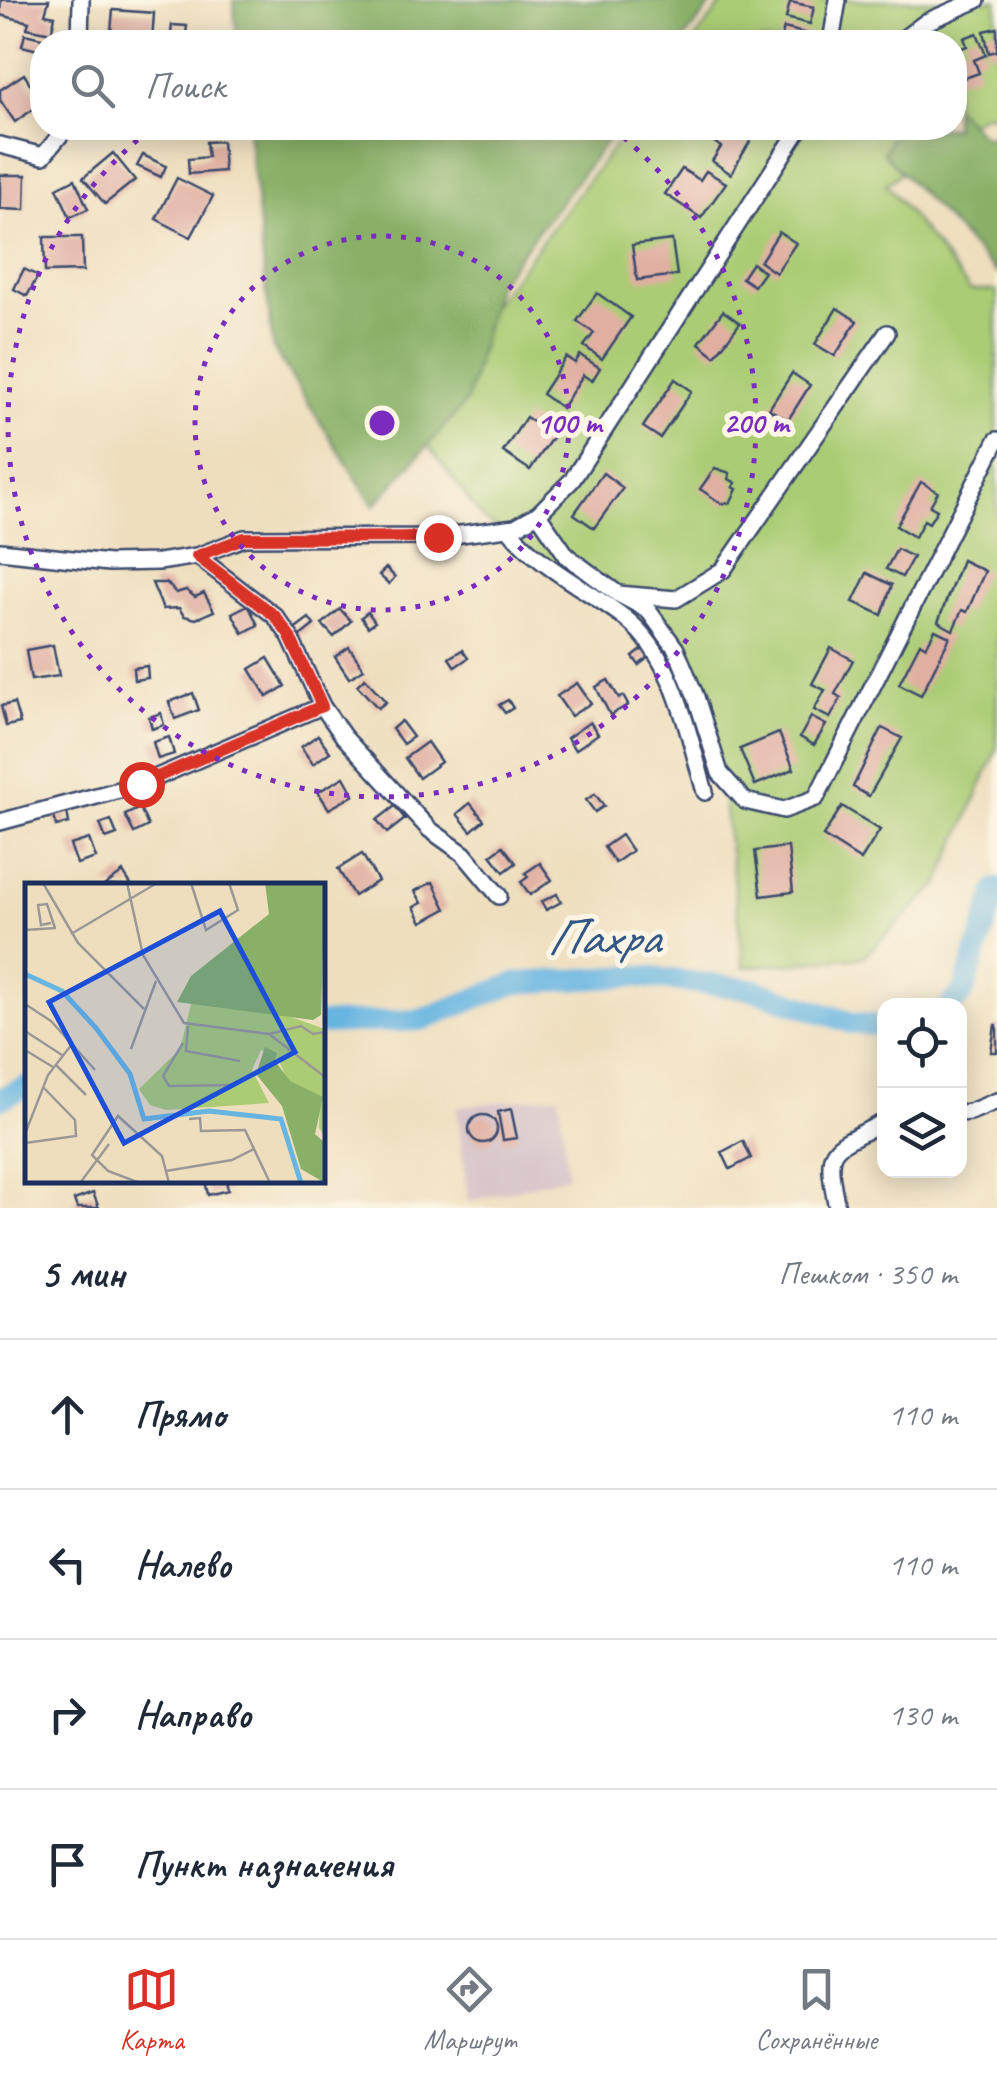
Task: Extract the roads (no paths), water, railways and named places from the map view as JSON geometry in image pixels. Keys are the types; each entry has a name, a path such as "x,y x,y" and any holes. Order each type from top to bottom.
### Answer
{"street":[{"path":"80,30 81,0"},
{"path":"833,30 838,0"},
{"path":"915,30 977,0"},
{"path":"0,145 43,156 56,140"},
{"path":"0,552 109,562 159,562 197,556 244,538 438,537 508,528 538,514 572,480 792,140"},
{"path":"618,594 676,598 723,570 887,333"},
{"path":"538,514 568,556 618,594 648,610 676,649 720,773 745,800 784,810 816,798 997,440"},
{"path":"508,528 525,550 629,621 658,658 678,700 705,792"},
{"path":"197,556 275,616 289,635 322,706 376,773 429,829 464,854 500,896"},
{"path":"0,822 141,784 322,706"},
{"path":"967,1112 997,1101"},
{"path":"838,1208 828,1164 836,1147 877,1126"}],"waterway":[{"name":"Пахра","path":"957,998 964,991 997,889"},
{"name":"Пахра","path":"325,1024 421,1020 516,983 635,976 752,989 852,1023 877,1025"},
{"name":"Пахра","path":"0,1099 25,1087"}]}
